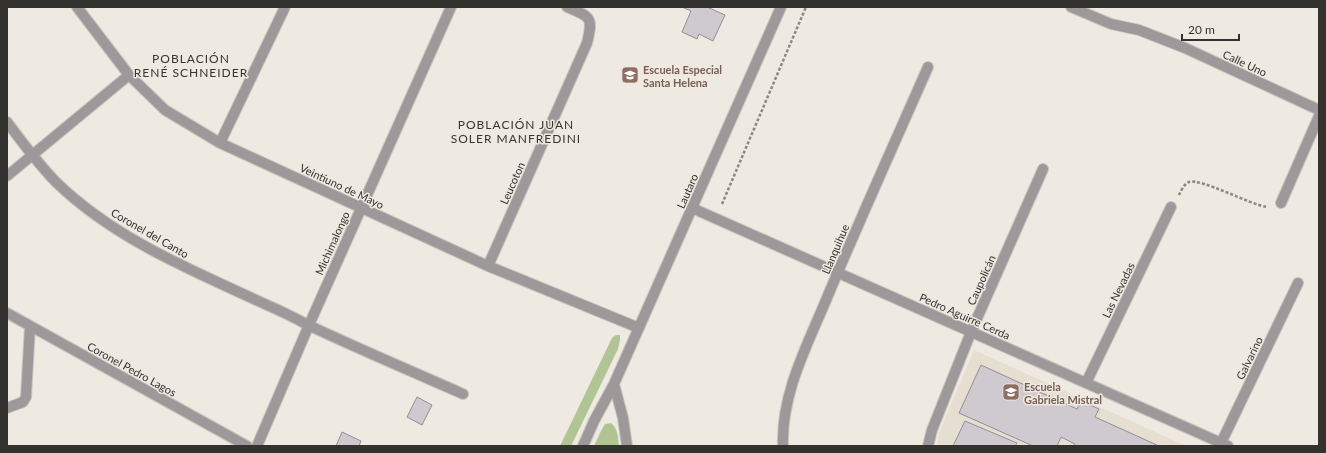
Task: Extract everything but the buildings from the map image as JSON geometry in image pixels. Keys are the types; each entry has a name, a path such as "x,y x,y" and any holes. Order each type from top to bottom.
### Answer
{"street":[{"name":"Veintiuno de Mayo","path":"77,7 129,75 165,110 220,143 488,266 639,328"},
{"name":"Michimalongo","path":"257,446 309,325 451,7"},
{"name":"Leucoton","path":"488,266 587,44 591,25 590,21 583,15 567,7"},
{"name":"Lautaro","path":"583,446 594,421 614,384 781,7"},
{"name":"Calle Uno","path":"1071,7 1111,24 1152,34 1319,110"},
{"path":"220,143 282,8"},
{"name":"Llanquihue","path":"783,446 784,423 790,387 928,67"},
{"path":"7,176 129,75"},
{"path":"1281,203 1319,116"},
{"name":"Coronel del Canto","path":"7,122 32,155 57,183 116,229 193,271 463,394"},
{"name":"Caupolicán","path":"928,446 932,430 971,332 1043,169"},
{"name":"Las Nevadas","path":"1086,383 1171,207"},
{"name":"Pedro Aguirre Cerda","path":"692,208 1224,445"},
{"name":"Galvarino","path":"1224,445 1298,283"},
{"name":"Coronel Pedro Lagos","path":"7,313 247,446"},
{"path":"7,408 23,402 26,397 30,326"},
{"path":"614,384 623,418 627,446"}],"path":[{"path":"722,204 806,7"},
{"path":"1171,207 1185,185 1189,182 1196,182 1264,206 1274,206 1281,203"}],"shaded area":[{"name":"Escuela Gabriela Mistral","path":"974,350 1186,446 937,446 939,433"}],"green space":[{"path":"616,335 620,335 618,349 571,446 560,446 612,338"},
{"path":"611,423 618,436 619,446 594,446 605,424"}],"place":[{"name":"Escuela Especial Santa Helena","path":"630,75"},
{"name":"Escuela Gabriela Mistral","path":"1011,392"}],"district":[{"name":"POBLACIÓN RENÉ SCHNEIDER","path":"191,65"},
{"name":"POBLACIÓN JUAN SOLER MANFREDINI","path":"516,131"}]}
